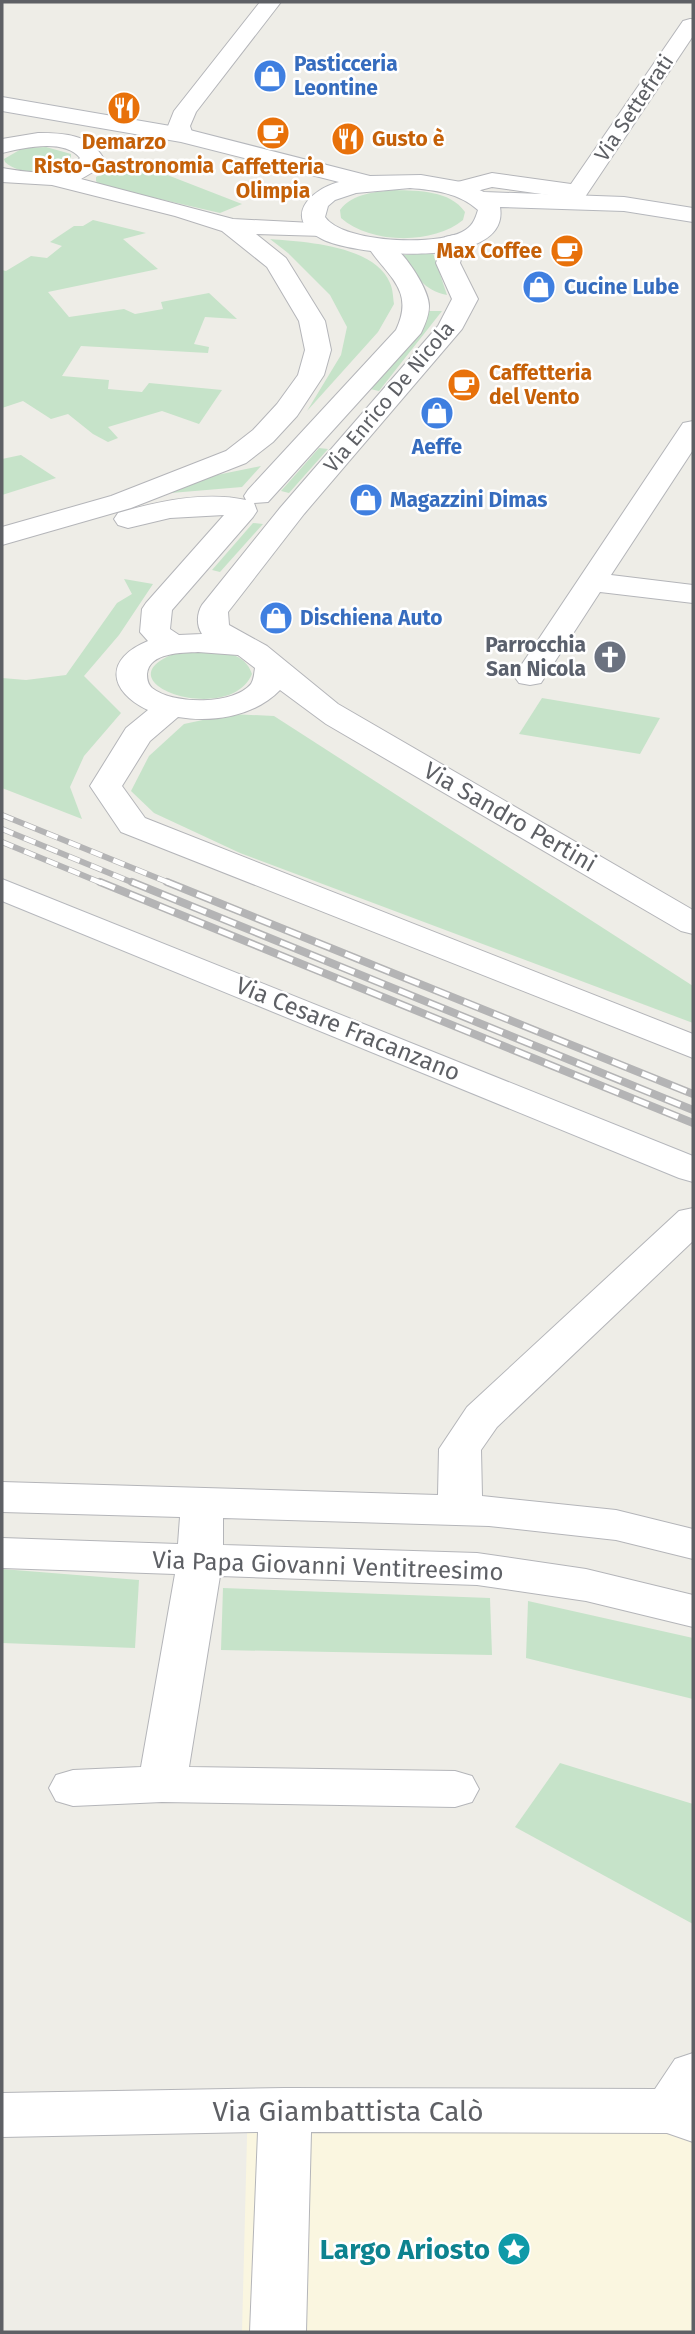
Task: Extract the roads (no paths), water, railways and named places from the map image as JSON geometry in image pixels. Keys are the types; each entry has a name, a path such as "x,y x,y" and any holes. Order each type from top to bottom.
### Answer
{"street":[{"path":"181,135 179,126 185,111 271,2"},
{"name":"Via Settefrati","path":"577,198 690,25"},
{"path":"2,104 181,135 369,183 412,181 458,189 492,180 577,198 693,215"},
{"path":"132,125 162,120 185,111"},
{"path":"2,115 74,125 274,168 304,179 321,211 353,242 405,248 454,242 478,232 486,209"},
{"path":"2,175 32,179 50,178 79,171 92,159 91,153 72,143 55,140 7,141"},
{"path":"2,536 121,502 236,457 263,436 287,410 311,375 318,350 312,321 277,263 231,226 183,211 50,178"},
{"path":"231,226 321,211 369,183"},
{"path":"458,189 486,209 577,198"},
{"name":"Via Enrico De Nicola","path":"261,658 214,629 213,611 293,511 449,329 465,299 448,263 454,242"},
{"name":"Via Enrico De Nicola","path":"172,644 155,632 157,609 249,503 408,333 417,318 418,305 412,285 380,247"},
{"path":"530,676 693,429"},
{"path":"236,457 295,456"},
{"path":"121,502 229,492 249,503"},
{"path":"249,503 251,516 269,519 293,511"},
{"path":"2,557 148,512 202,505 249,503"},
{"path":"593,582 693,594"},
{"path":"213,641 261,658 273,677 268,687 240,704 218,709 171,707 152,701 138,692 131,682 131,670 139,660 172,644 213,641"},
{"name":"Via Sandro Pertini","path":"261,658 326,710 693,924"},
{"path":"137,735 138,692"},
{"name":"Via Sandro Pertini","path":"257,696 326,710"},
{"path":"171,707 137,735 106,786 133,825 693,1047"},
{"name":"Via Cesare Fracanzano","path":"2,889 693,1170"},
{"path":"460,1509 460,1449 482,1417 693,1220"},
{"path":"2,1497 460,1509 616,1525 693,1544"},
{"path":"162,1784 200,1560 202,1502"},
{"name":"Via Papa Giovanni Ventitreesimo","path":"2,1553 477,1569 586,1585 693,1611"},
{"path":"73,1788 162,1784 455,1789"},
{"name":"Via Giambattista Calò","path":"2,2115 685,2102"},
{"path":"278,2332 285,2110"}],"railway":[{"path":"2,815 172,884"},
{"path":"2,829 136,884"},
{"path":"2,842 104,884"},
{"path":"100,882 693,1123"},
{"path":"132,882 693,1110"},
{"path":"167,882 693,1094"}],"place":[{"name":"Pasticceria Leontine","path":"270,76"},
{"name":"Demarzo Risto-Gastronomia","path":"124,108"},
{"name":"Caffetteria Olimpia","path":"273,133"},
{"name":"Gusto è","path":"348,139"},
{"name":"Max Coffee","path":"567,251"},
{"name":"Cucine Lube","path":"539,287"},
{"name":"Caffetteria del Vento","path":"464,385"},
{"name":"Aeffe","path":"437,413"},
{"name":"Magazzini Dimas","path":"366,500"},
{"name":"Dischiena Auto","path":"276,618"},
{"name":"Parrocchia San Nicola","path":"610,657"},
{"name":"Largo Ariosto","path":"514,2249"}]}
